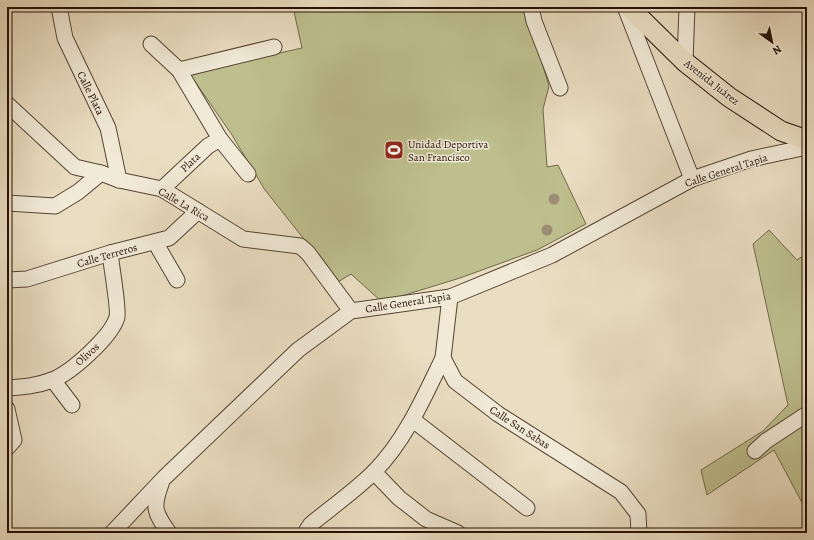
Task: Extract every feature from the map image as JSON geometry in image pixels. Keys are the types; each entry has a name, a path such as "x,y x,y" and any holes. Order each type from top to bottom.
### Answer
{"main road":[{"name":"Avenida Juárez","path":"630,7 685,62 729,97 781,131 807,140"}],"street":[{"name":"Calle Plata","path":"59,7 64,38 108,128 119,180"},
{"path":"531,7 534,21 560,88"},
{"path":"626,7 692,179"},
{"path":"685,62 687,7"},
{"path":"152,44 178,70 220,139 248,174"},
{"path":"178,70 274,47"},
{"name":"Calle La Rica","path":"7,104 75,167 101,173 119,180 162,189 243,239 300,246 308,253 351,311"},
{"name":"Plata","path":"162,189 208,146 220,139"},
{"name":"Calle General Tapia","path":"112,533 164,478 298,350 351,311 450,297 552,255 692,179 752,159 807,147"},
{"path":"7,203 55,206 78,192 101,173"},
{"name":"Calle Terreros","path":"7,280 27,279 110,253 169,238 198,212"},
{"path":"155,242 177,280"},
{"name":"Olivos","path":"7,388 32,386 53,380 67,372 98,346 117,316 110,253"},
{"path":"308,533 307,530 311,524 374,472 413,420 443,358 450,297"},
{"name":"Calle San Sabas","path":"443,358 455,381 498,414 621,492 638,514 639,533"},
{"path":"53,380 72,405"},
{"path":"7,409 14,440 7,448"},
{"path":"755,451 766,441 807,414"},
{"path":"413,420 527,508"},
{"path":"374,472 399,498 426,519 458,533"},
{"path":"164,478 155,498 155,508 158,517 169,533"}],"green space":[{"name":"Unidad Deportiva San Francisco","path":"293,7 525,7 549,86 543,109 547,167 558,165 586,224 537,250 460,278 382,302 351,274 338,282 265,190 232,135 189,73 302,48"},
{"path":"769,230 797,260 807,253 807,512 774,450 707,495 701,470 763,431 788,405 753,244"}],"building":[{"path":"189,7 293,7 294,10 189,10"}],"place":[{"name":"Unidad Deportiva San Francisco","path":"394,150"}]}
